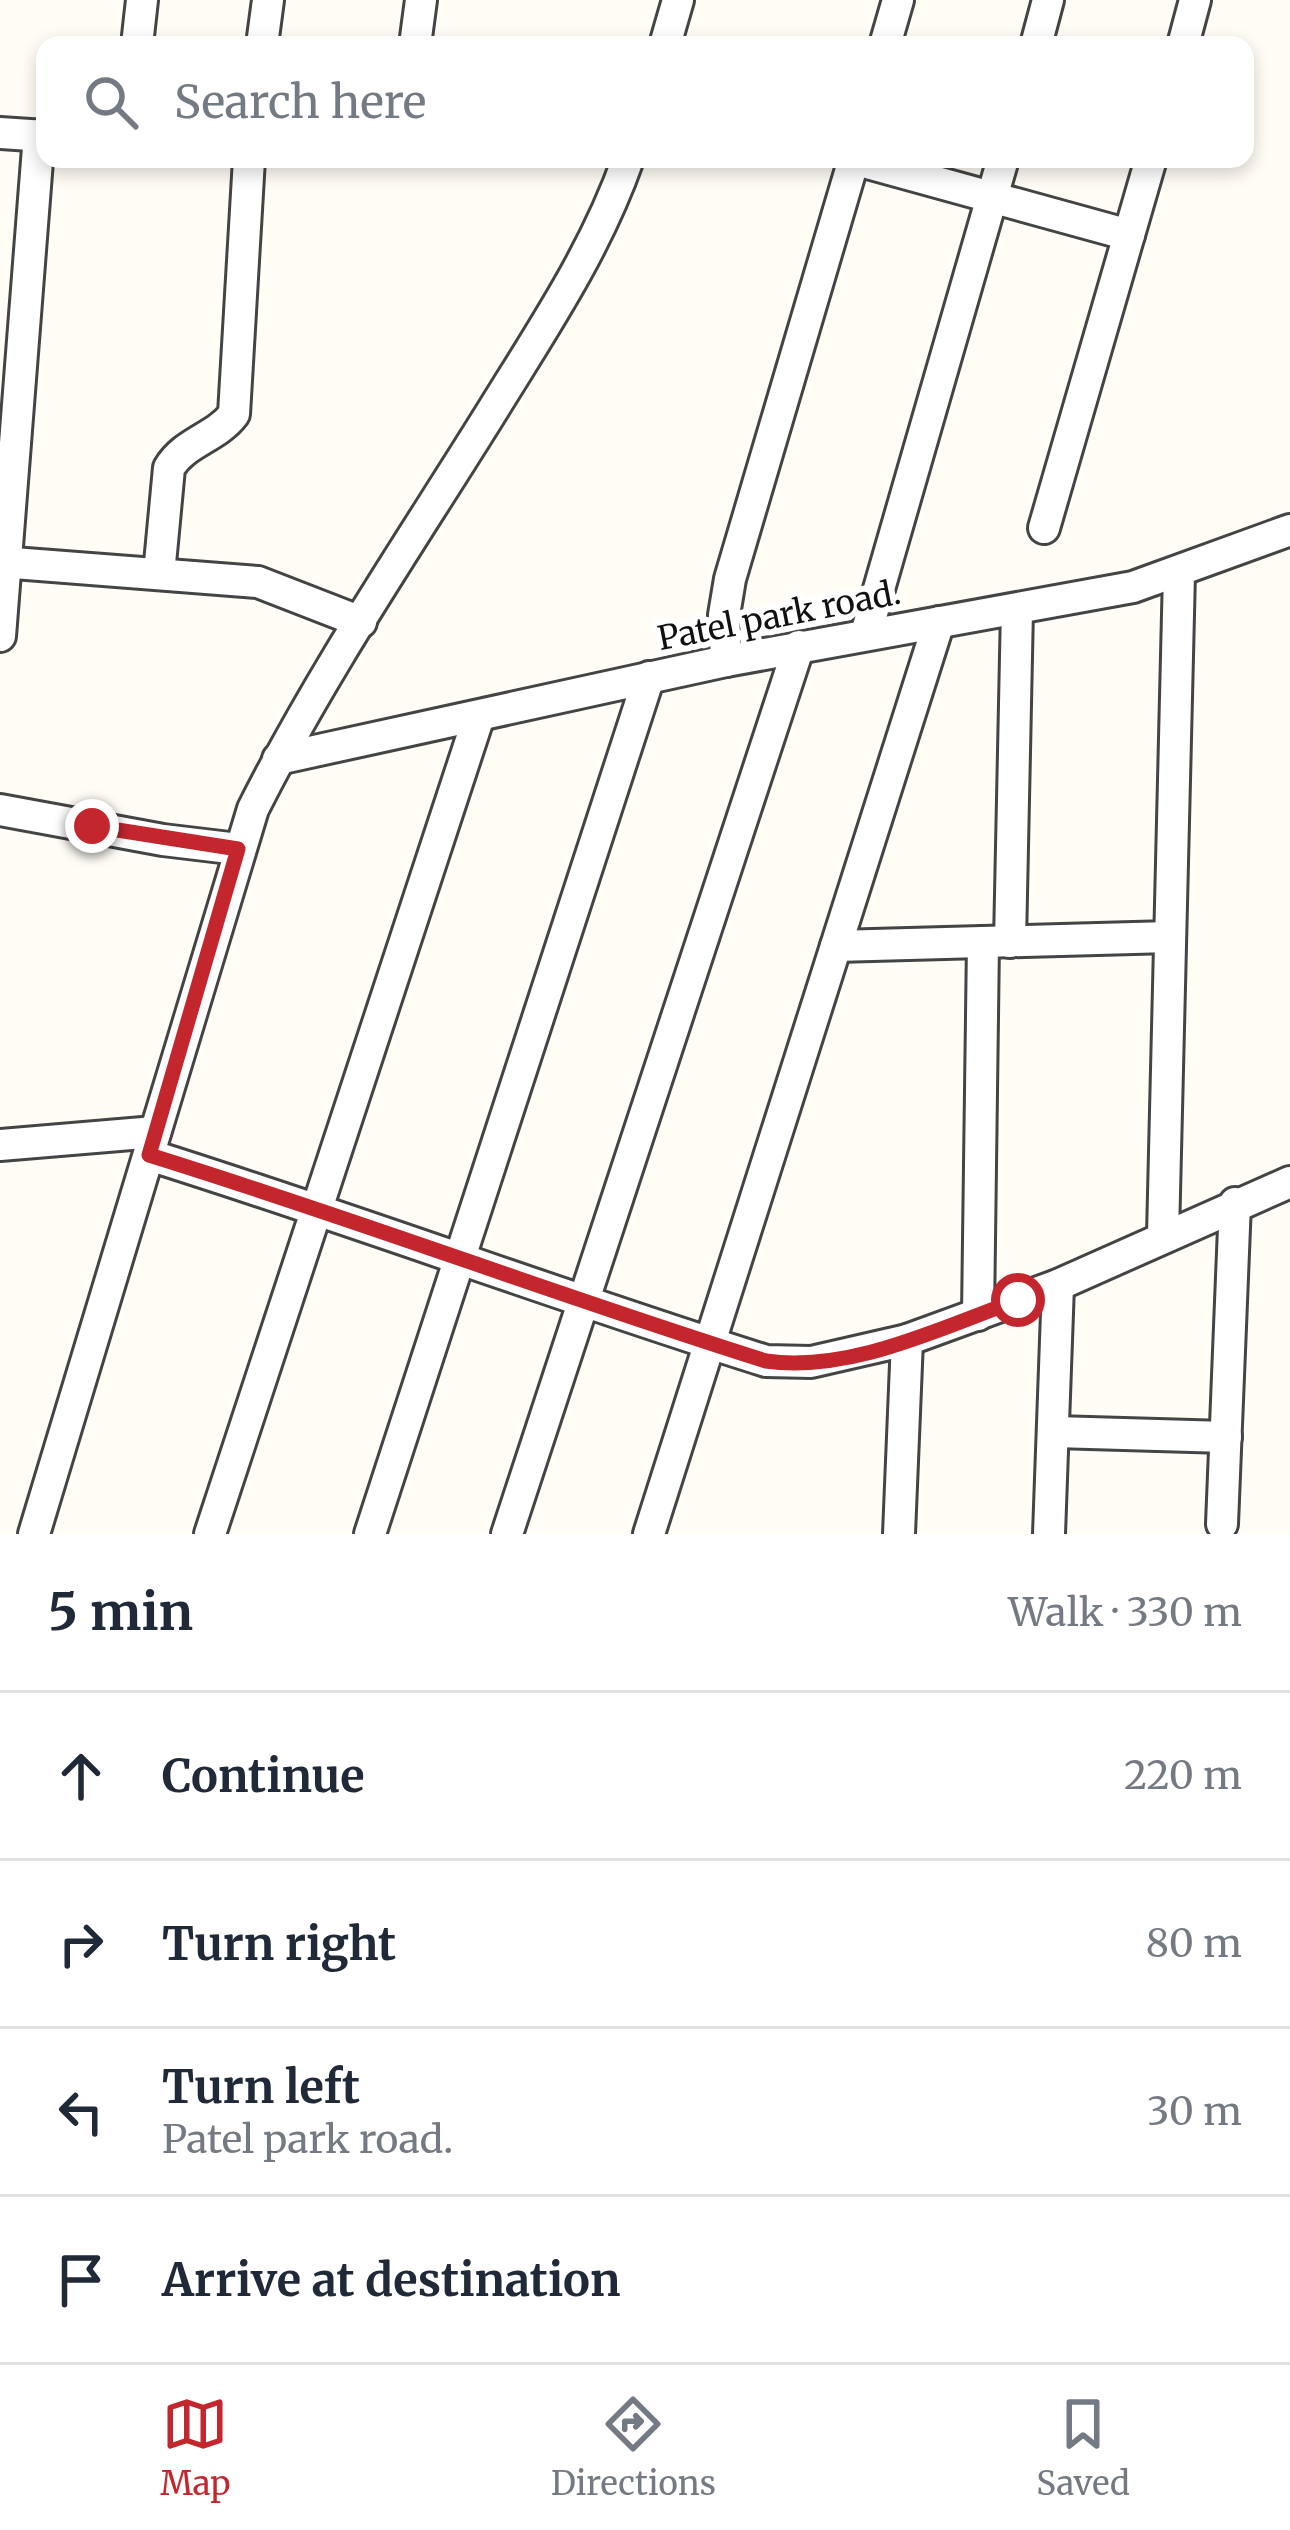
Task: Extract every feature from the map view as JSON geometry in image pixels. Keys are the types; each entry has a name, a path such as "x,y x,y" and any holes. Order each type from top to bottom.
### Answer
{"street":[{"path":"138,36 142,0"},
{"path":"263,36 268,0"},
{"path":"416,36 421,0"},
{"path":"668,36 678,0"},
{"path":"888,36 898,0"},
{"path":"1038,36 1048,0"},
{"path":"1186,36 1196,0"},
{"path":"0,133 36,136"},
{"path":"0,636 39,168"},
{"path":"159,574 170,469 176,455 234,414 248,168"},
{"path":"34,1534 238,849 278,759 586,260 624,168"},
{"path":"726,661 724,615 730,579 851,168"},
{"path":"887,168 1129,235"},
{"path":"866,634 1001,168"},
{"path":"1044,528 1148,168"},
{"name":"Patel park road.","path":"278,759 649,676 1133,587 1290,530"},
{"path":"3,562 258,582 361,622"},
{"path":"1163,1235 1179,573"},
{"path":"978,1315 1017,609"},
{"path":"650,1534 939,622"},
{"path":"507,1534 799,646"},
{"path":"370,1534 649,676"},
{"path":"210,1534 479,716"},
{"path":"0,810 238,849"},
{"path":"836,946 1170,937"},
{"path":"0,1130 0,1145 152,1144 584,1303 786,1364 843,1357 978,1315 1058,1285 1290,1182"},
{"path":"1222,1524 1235,1203"},
{"path":"1048,1534 1058,1285"},
{"path":"899,1534 907,1340"},
{"path":"1054,1432 1226,1437"}],"route":[{"path":"92,826 238,849 149,1155 766,1361 786,1364 843,1357 907,1340 1018,1300"}]}
